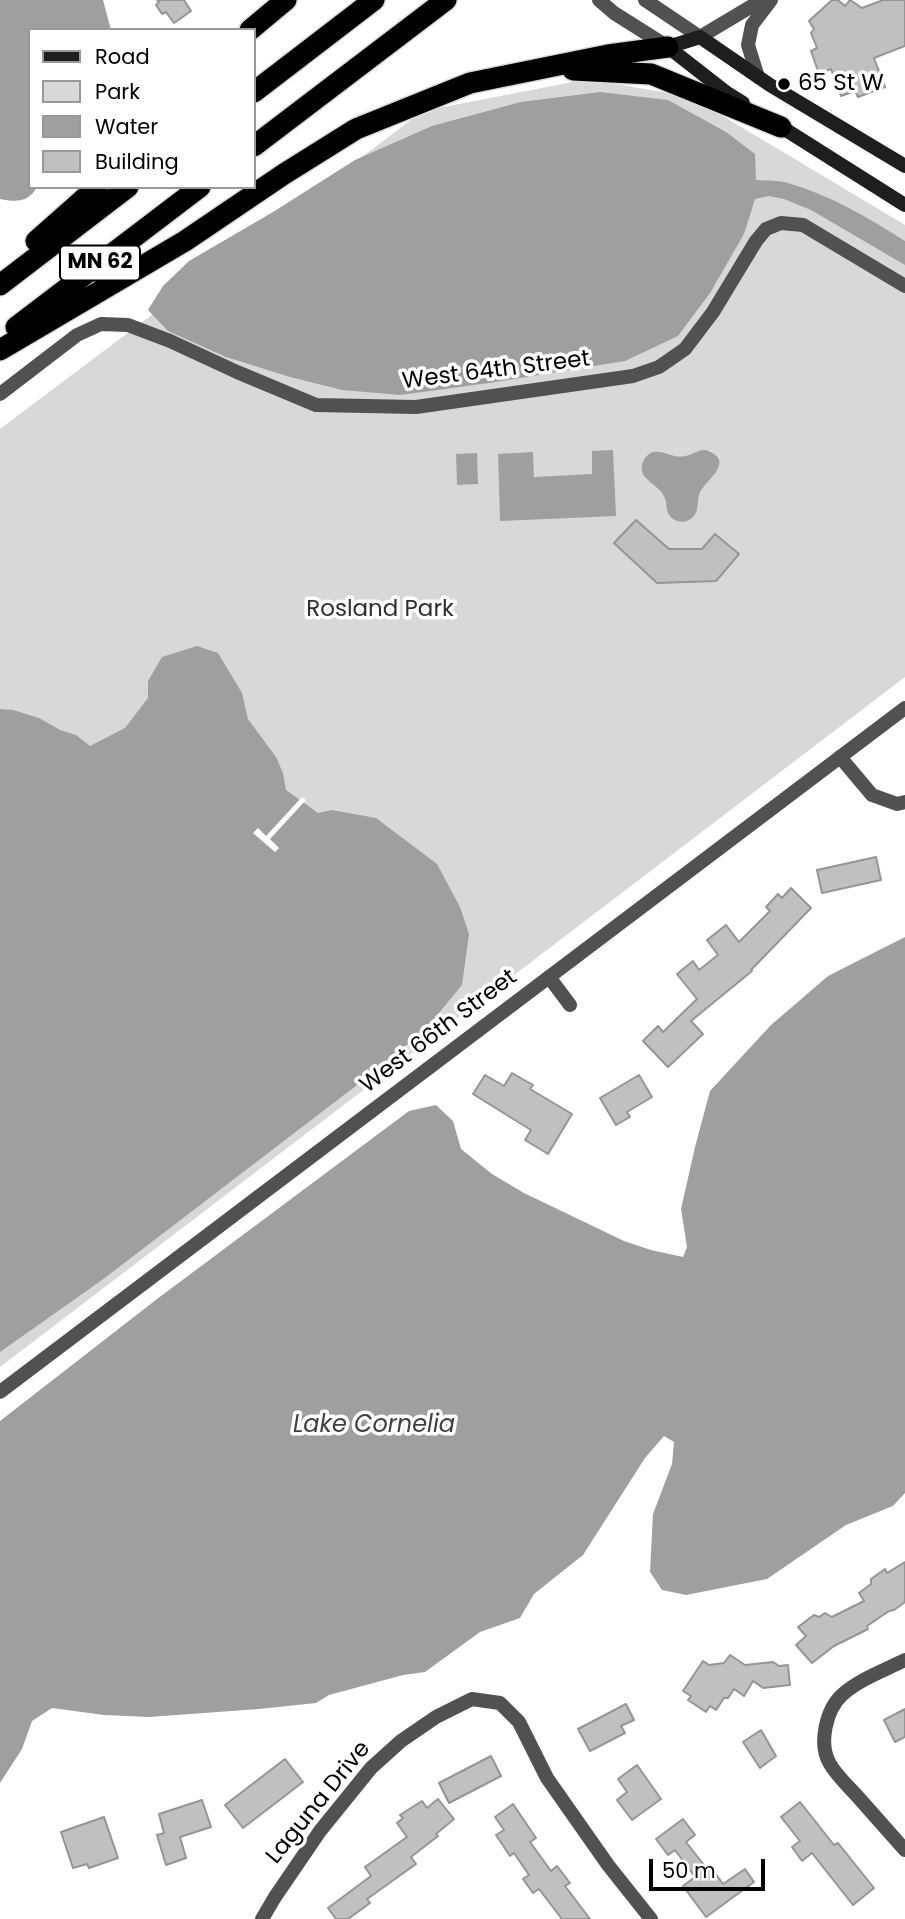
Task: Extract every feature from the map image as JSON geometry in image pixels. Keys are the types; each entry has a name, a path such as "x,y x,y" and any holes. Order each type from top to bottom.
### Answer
{"highway":[{"path":"252,28 286,0"},
{"path":"256,90 374,0"},
{"path":"256,144 446,0"},
{"path":"0,350 185,241 284,174 356,130 470,83 608,55 668,47"},
{"path":"540,69 652,74 781,127"},
{"path":"0,273 95,189"},
{"name":"MN 62","path":"0,285 125,189"},
{"name":"MN 62","path":"0,339 197,189"}],"main road":[{"path":"668,47 700,37 758,77 905,166"},
{"path":"668,47 727,93 905,205"}],"street":[{"path":"599,0 614,13 668,47"},
{"path":"645,0 700,37 762,0"},
{"path":"758,77 748,45 752,25 771,0"},
{"name":"West 64th Street","path":"0,394 77,335 101,324 128,326 170,341 316,405 416,407 633,376 659,367 685,349 713,312 756,241 766,229 781,223 803,225 905,286"},
{"name":"West 66th Street","path":"0,1392 905,708"},
{"path":"840,757 872,795 897,804 905,802"},
{"path":"549,977 570,1005"},
{"path":"905,1660 841,1695 825,1728 829,1762 905,1850"},
{"name":"Laguna Drive","path":"262,1919 320,1831 371,1768 401,1741 436,1717 472,1699 500,1703 519,1722 547,1778 651,1919"}],"green space":[{"name":"Rosland Park","path":"588,79 691,97 905,225 905,677 0,1367 0,429 423,111"}],"water":[{"path":"0,0 103,0 110,28 28,28 28,189 35,189 26,199 0,199"},
{"path":"600,92 668,100 726,132 755,154 756,180 784,182 804,188 863,216 905,241 905,265 811,210 769,196 755,199 744,234 710,293 678,336 625,361 400,395 342,390 226,357 168,331 148,310 163,286 189,261 355,160 432,126 521,102"},
{"path":"613,450 616,516 500,521 498,454 533,452 534,477 592,474 592,451"},
{"path":"705,450 715,455 719,465 699,495 694,516 688,521 677,521 668,513 663,494 644,475 642,463 653,452 681,457"},
{"path":"477,453 478,484 457,485 456,454"},
{"path":"197,646 218,653 242,693 248,719 276,757 286,790 318,813 332,810 376,818 437,864 460,907 469,934 462,985 429,1025 391,1059 102,1280 0,1352 0,709 39,718 60,730 76,735 90,746 125,728 148,698 148,681 162,657"},
{"name":"Lake Cornelia","path":"905,937 905,1493 893,1506 846,1525 767,1579 686,1595 662,1590 650,1572 653,1514 672,1464 674,1442 664,1436 645,1458 583,1555 534,1594 520,1618 480,1632 425,1672 403,1675 329,1695 316,1703 259,1709 149,1717 104,1715 52,1708 32,1721 22,1749 0,1783 0,1421 157,1299 409,1111 436,1105 453,1121 461,1149 492,1174 524,1193 624,1241 683,1257 687,1247 681,1209 710,1091 771,1025 828,976"}],"pier":[{"path":"302,797 306,800 270,839 279,848 275,852 253,833 258,828 266,836"}],"building":[{"path":"157,0 184,0 191,11 174,23 166,12 162,14 156,5 159,2"},
{"path":"832,0 838,0 845,6 850,0 862,8 883,0 905,0 905,46 874,58 885,87 858,97 855,91 841,96 831,69 819,74 811,51 817,48 811,33 814,29 809,21"},
{"path":"636,520 669,549 702,549 715,534 739,554 716,581 657,583 614,543"},
{"path":"876,857 881,880 822,893 817,870"},
{"path":"791,888 811,908 752,971 691,1021 703,1034 668,1067 643,1041 658,1026 663,1032 697,999 677,974 693,961 699,970 718,955 707,940 726,925 739,942 770,911 766,907 778,894 782,898"},
{"path":"512,1073 533,1085 530,1089 572,1114 548,1154 525,1140 531,1130 473,1094 485,1075 504,1086"},
{"path":"639,1075 652,1097 627,1112 630,1117 616,1125 600,1098"},
{"path":"905,1562 905,1602 867,1626 868,1629 834,1646 812,1663 796,1645 806,1636 798,1627 814,1615 819,1617 825,1613 832,1617 864,1601 859,1593 871,1584 871,1579 885,1569 887,1573"},
{"path":"730,1655 745,1665 773,1662 779,1666 788,1665 790,1685 763,1688 753,1681 744,1696 734,1689 716,1710 710,1706 706,1712 688,1700 691,1696 683,1691 703,1661 709,1665 724,1663"},
{"path":"626,1704 634,1720 621,1726 625,1733 590,1751 578,1729"},
{"path":"905,1709 905,1737 895,1742 884,1720"},
{"path":"761,1730 776,1756 760,1768 743,1742"},
{"path":"491,1756 501,1776 449,1803 439,1783"},
{"path":"285,1759 303,1782 243,1828 225,1805"},
{"path":"637,1765 661,1799 632,1820 617,1800 627,1792 618,1779"},
{"path":"438,1799 454,1819 436,1834 438,1836 411,1857 416,1864 367,1899 370,1903 348,1919 336,1919 328,1908 371,1876 365,1867 407,1837 397,1823 403,1818 400,1815 422,1801 427,1808"},
{"path":"202,1800 211,1827 180,1837 186,1858 166,1865 157,1835 164,1833 159,1814"},
{"path":"800,1802 834,1845 838,1843 874,1888 853,1905 812,1853 802,1861 792,1847 800,1841 781,1817"},
{"path":"513,1804 536,1838 530,1842 551,1871 557,1866 570,1883 565,1886 590,1919 562,1919 539,1889 533,1893 523,1879 529,1875 514,1853 510,1856 496,1835 504,1830 495,1817"},
{"path":"104,1817 118,1858 89,1868 87,1864 73,1868 61,1832"},
{"path":"683,1819 695,1835 686,1842 707,1869 710,1866 723,1884 745,1869 754,1882 706,1917 683,1886 695,1877 675,1850 668,1855 656,1839"}],"place":[{"name":"65 St W","path":"784,84"}]}
